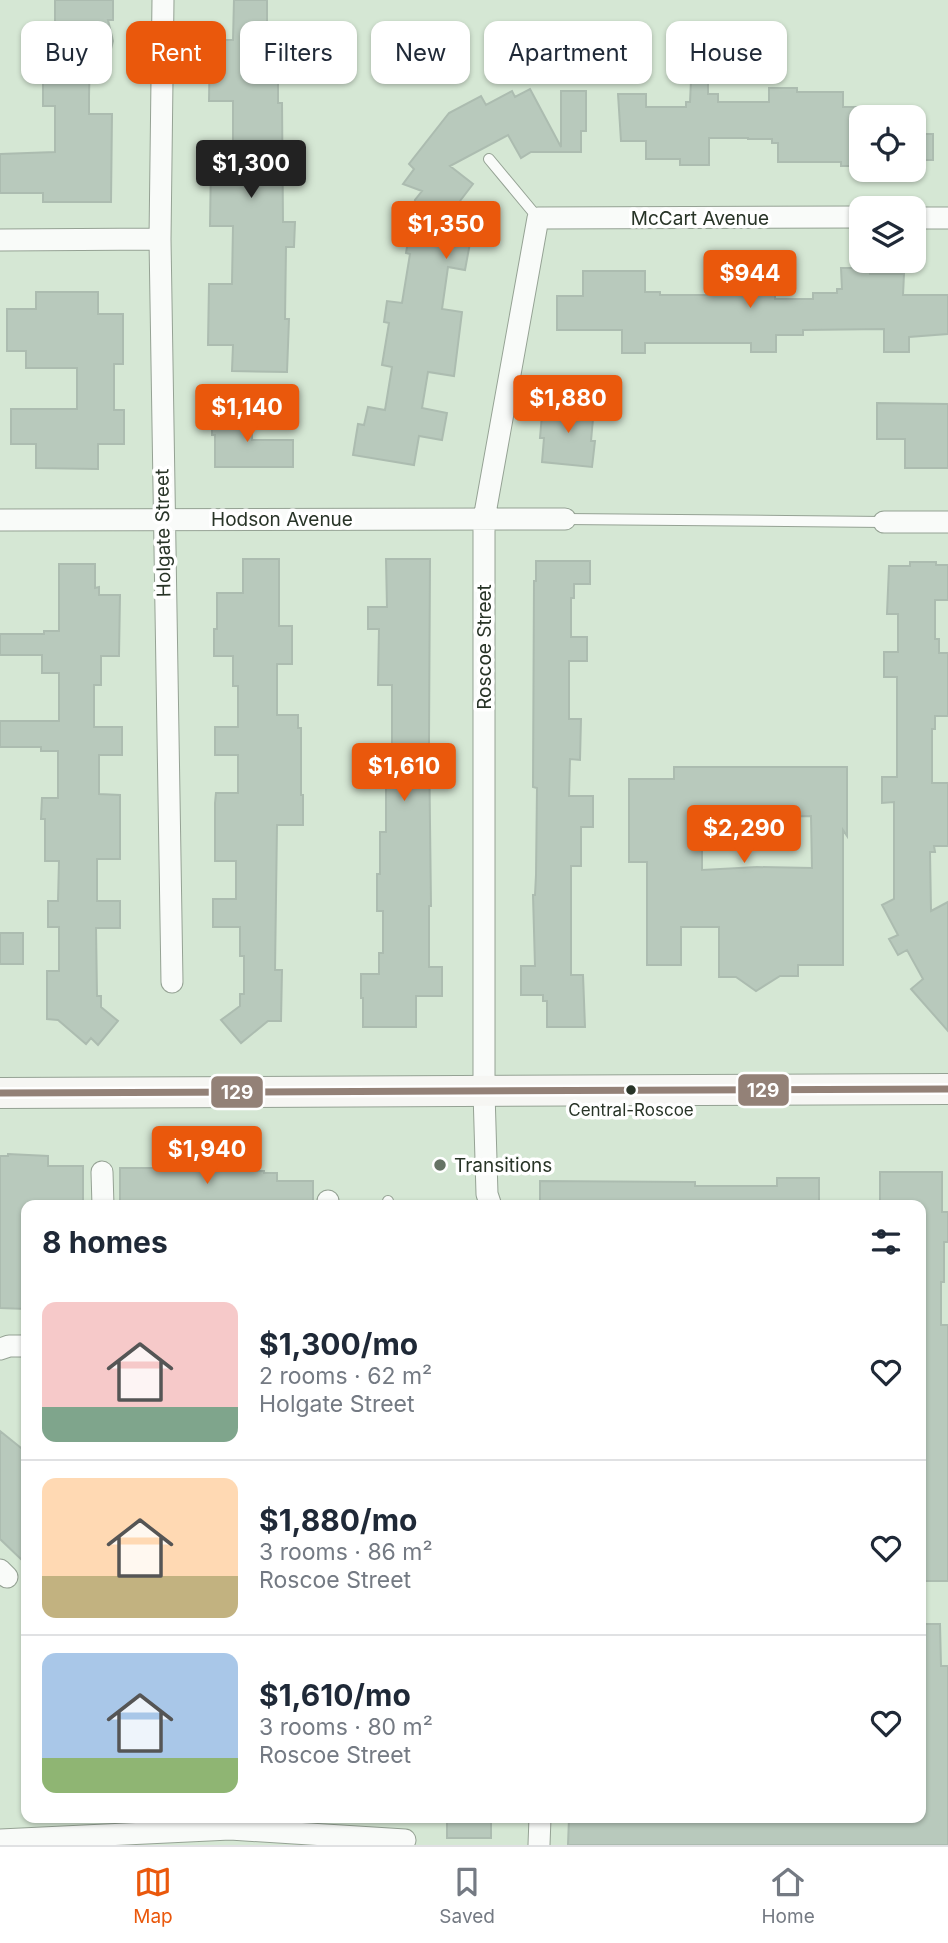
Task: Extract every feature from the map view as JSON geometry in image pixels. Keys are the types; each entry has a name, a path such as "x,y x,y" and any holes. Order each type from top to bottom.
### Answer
{"main road":[{"path":"0,1093 948,1088"}],"street":[{"name":"Holgate Street","path":"163,0 160,239 172,982"},
{"name":"McCart Avenue","path":"538,218 849,217"},
{"name":"Roscoe Street","path":"489,1200 484,1092 484,519 538,218"},
{"path":"926,218 948,218"},
{"path":"0,240 160,239"},
{"name":"Hodson Avenue","path":"0,520 565,519"},
{"path":"884,522 948,522"},
{"path":"102,1172 103,1200"},
{"path":"0,1349 21,1346"},
{"path":"538,1845 540,1823"},
{"path":"0,1840 230,1831 405,1840"}],"lane":[{"path":"489,159 538,218"},
{"path":"565,519 884,522"}],"building":[{"path":"55,0 113,0 113,20 55,21"},
{"path":"234,0 267,0 267,21 240,21 240,84 278,84 278,103 282,103 283,222 295,222 294,247 286,247 285,319 289,319 287,372 232,371 233,345 208,345 209,284 232,284 233,226 210,226 211,163 233,163 233,101 209,101 209,84 226,84 226,40 233,40"},
{"path":"43,84 89,84 89,114 112,114 111,202 43,202 43,193 0,193 0,154 55,152 55,106 43,106"},
{"path":"691,84 708,84 708,94 718,94 718,102 769,102 769,88 797,88 797,92 843,92 843,107 849,107 849,166 841,166 841,162 778,162 778,143 772,143 772,139 709,138 709,165 680,165 680,159 646,159 646,141 621,141 618,94 646,94 646,107 686,107 686,102 690,102"},
{"path":"530,89 561,147 561,91 586,91 586,131 581,131 581,152 531,152 521,158 508,135 450,166 473,184 437,231 450,233 449,240 470,243 465,270 448,267 442,309 462,312 454,376 428,372 422,408 447,413 442,440 419,436 414,465 353,455 358,424 364,425 368,407 385,410 392,367 382,365 389,323 384,322 387,301 402,303 410,254 406,253 415,200 422,191 403,184 414,169 409,164 449,113 481,96 486,105 512,91 515,97"},
{"path":"926,134 933,134 933,160 926,160"},
{"path":"841,268 849,268 849,273 904,274 903,295 948,295 948,334 909,337 909,352 884,352 884,329 803,330 803,335 776,335 776,352 751,352 751,343 645,343 645,353 622,353 622,330 557,330 557,296 583,296 583,271 645,271 645,292 660,292 660,295 707,295 707,291 713,291 712,270 775,273 775,299 813,299 813,293 837,293 837,289 842,289"},
{"path":"36,292 98,292 98,314 123,314 123,364 114,364 114,410 124,410 124,444 98,444 98,469 36,468 36,444 11,444 11,409 77,409 77,368 26,368 26,351 7,351 7,309 36,309"},
{"path":"543,403 594,408 591,441 595,441 592,467 542,462 544,438 540,438"},
{"path":"877,403 948,404 948,468 905,468 905,439 877,439"},
{"path":"212,412 252,412 252,440 293,440 293,467 215,467"},
{"path":"243,559 279,559 279,626 292,626 292,664 277,664 277,715 298,715 298,728 301,728 303,825 277,825 275,970 282,970 281,1021 268,1021 241,1043 221,1020 240,1006 240,994 244,994 244,956 240,956 240,927 213,927 213,899 236,899 236,861 215,861 216,793 238,793 238,755 215,755 215,727 238,727 238,686 233,686 233,656 214,656 214,629 217,629 217,593 243,593"},
{"path":"386,559 430,559 429,967 442,967 442,996 416,996 416,1027 363,1027 361,998 361,974 379,974 379,953 383,953 383,911 377,911 377,874 380,874 380,832 386,832 386,782 378,782 378,747 392,747 392,685 378,685 379,629 368,629 368,607 387,607"},
{"path":"536,561 590,561 590,584 574,584 574,598 571,598 571,637 587,637 587,661 569,661 569,719 581,719 580,760 570,759 569,796 593,796 593,827 581,827 581,866 571,866 571,975 583,975 585,1027 547,1027 547,1001 543,1001 543,995 521,995 521,966 535,966 533,895 536,875 537,788 533,787"},
{"path":"910,562 948,565 948,600 935,600 935,639 939,639 939,653 948,653 948,716 935,716 935,729 932,729 932,783 948,783 948,846 934,846 935,852 930,852 931,911 948,902 948,1031 911,989 923,979 907,950 898,955 889,939 898,935 882,905 894,899 894,802 882,803 882,777 897,777 897,677 884,677 884,652 898,652 898,614 887,614 889,566 910,566"},
{"path":"59,564 95,564 95,588 99,587 99,595 120,595 119,656 101,656 101,685 94,685 94,727 122,727 122,755 99,755 99,794 120,795 120,859 97,859 97,901 120,901 120,928 96,928 97,996 101,996 101,1007 118,1021 98,1045 91,1038 86,1044 58,1020 47,1019 47,971 59,971 59,927 48,927 48,901 58,901 59,861 45,861 45,819 41,819 42,798 58,798 58,751 41,751 41,747 0,747 0,721 59,721 59,673 42,673 42,655 0,655 0,634 44,634 44,631 59,631"},
{"path":"674,767 847,767 847,836 843,830 843,965 798,965 798,976 780,976 756,991 736,977 719,977 719,927 681,927 681,965 647,965 647,862 629,862 629,779 674,779","holes":["811,816 812,868 702,870 702,817"]},
{"path":"0,933 23,933 23,964 0,964"},
{"path":"0,1156 48,1156 48,1166 83,1166 83,1200 21,1200 21,1309 0,1308"},
{"path":"154,1156 206,1156 206,1171 264,1171 277,1173 277,1181 313,1181 313,1200 120,1200 120,1168 154,1168"},
{"path":"880,1172 942,1172 942,1212 948,1212 948,1242 944,1242 944,1282 941,1282 941,1325 948,1325 948,1581 926,1581 926,1200 880,1200"},
{"path":"777,1178 819,1178 819,1200 540,1200 540,1181 695,1182 695,1186 777,1186"},
{"path":"0,1431 21,1448 21,1559 0,1539"},
{"path":"926,1624 940,1624 941,1666 948,1666 948,1845 568,1845 569,1823 926,1823"},
{"path":"447,1823 491,1823 491,1838 447,1838"}],"transit line":[{"name":"129","path":"0,1093 948,1089"}],"place":[{"name":"Central-Roscoe","path":"631,1090"},
{"name":"Transitions","path":"440,1165"}]}
